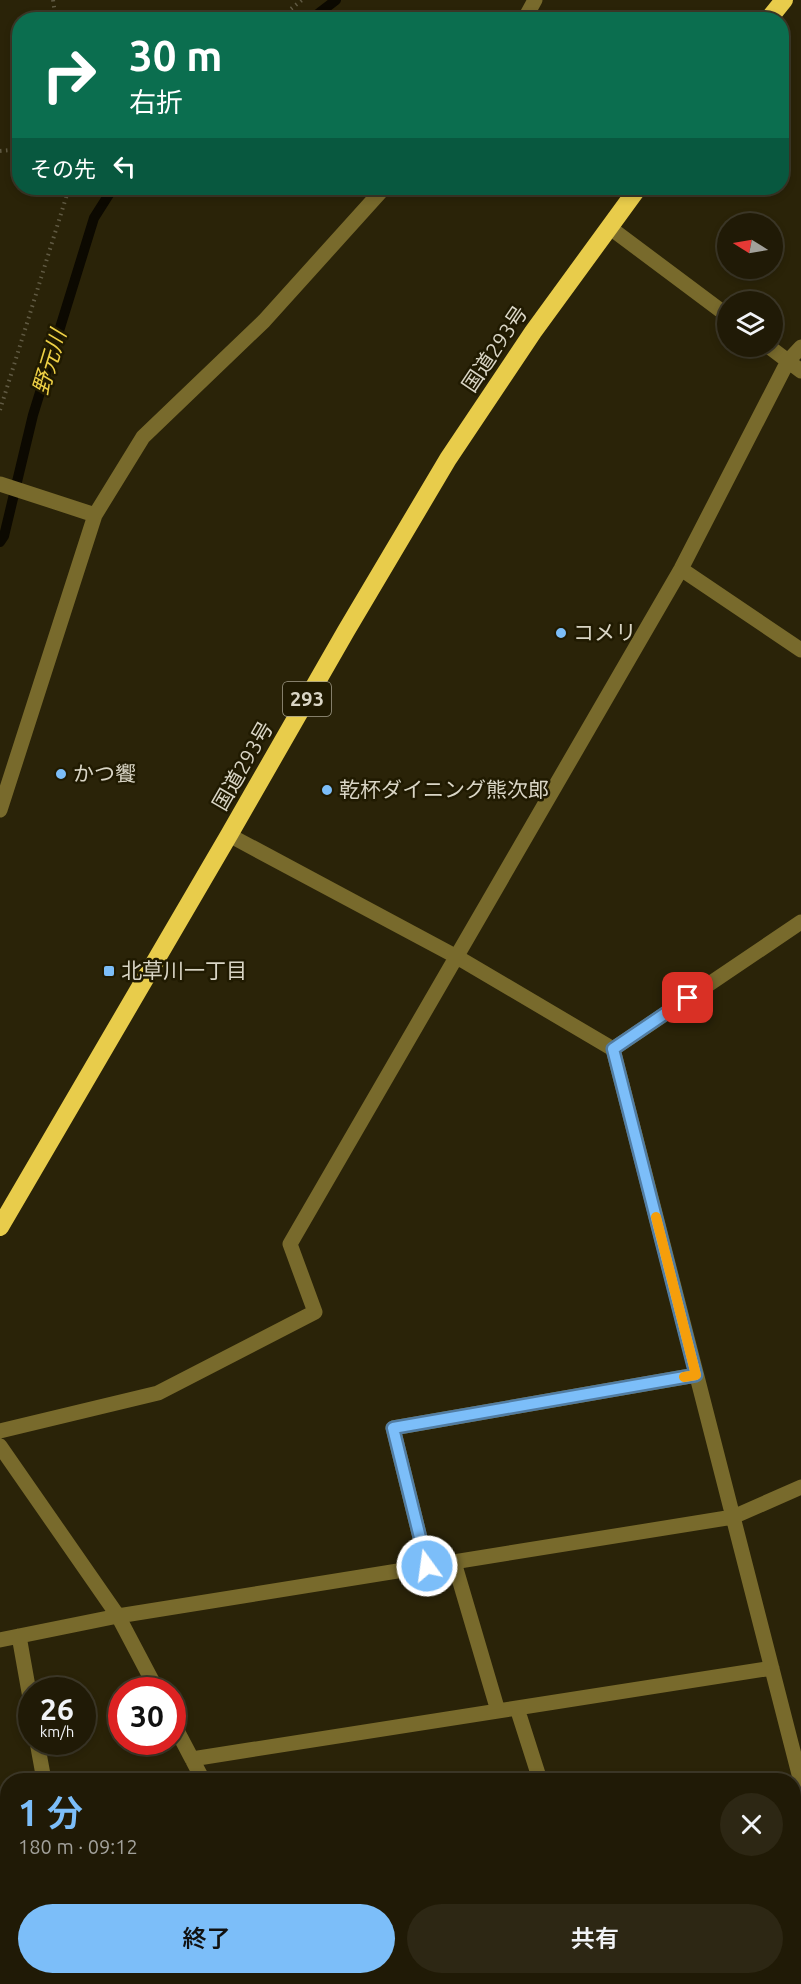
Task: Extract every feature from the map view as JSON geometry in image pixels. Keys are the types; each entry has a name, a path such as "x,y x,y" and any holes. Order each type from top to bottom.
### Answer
{"highway":[{"path":"774,12 784,0"},
{"name":"国道293号","path":"0,1227 448,459 533,332 633,195"}],"street":[{"path":"0,810 95,515 143,437 264,321 378,195"},
{"path":"609,226 717,308"},
{"path":"0,1431 158,1393 315,1312 290,1244 681,569 788,362 801,348"},
{"path":"782,357 801,371"},
{"path":"0,484 95,515"},
{"path":"681,569 801,650"},
{"path":"229,835 457,957 613,1049 799,1773"},
{"path":"613,1049 801,922"},
{"path":"427,1566 393,1428 696,1375"},
{"path":"0,1446 118,1616 150,1677"},
{"path":"0,1640 118,1616 733,1517 801,1487"},
{"path":"454,1562 498,1711"},
{"path":"19,1636 26,1677"},
{"path":"192,1759 772,1668"},
{"path":"517,1708 538,1773"},
{"path":"186,1748 199,1773"},
{"path":"39,1755 43,1773"}],"path":[{"path":"287,12 302,0"},
{"path":"0,410 67,195"}],"waterway":[{"name":"野元川","path":"320,12 336,0"},
{"name":"野元川","path":"0,542 4,536 33,415 94,218 109,195"}],"slow traffic":[{"path":"656,1217 696,1375 684,1377"}],"place":[{"name":"コメリ","path":"561,633"},
{"name":"かつ饗","path":"61,774"},
{"name":"乾杯ダイニング熊次郎","path":"327,790"},
{"name":"北草川一丁目","path":"109,971"}],"route":[{"path":"427,1566 393,1428 696,1375 613,1049 688,998"}]}
